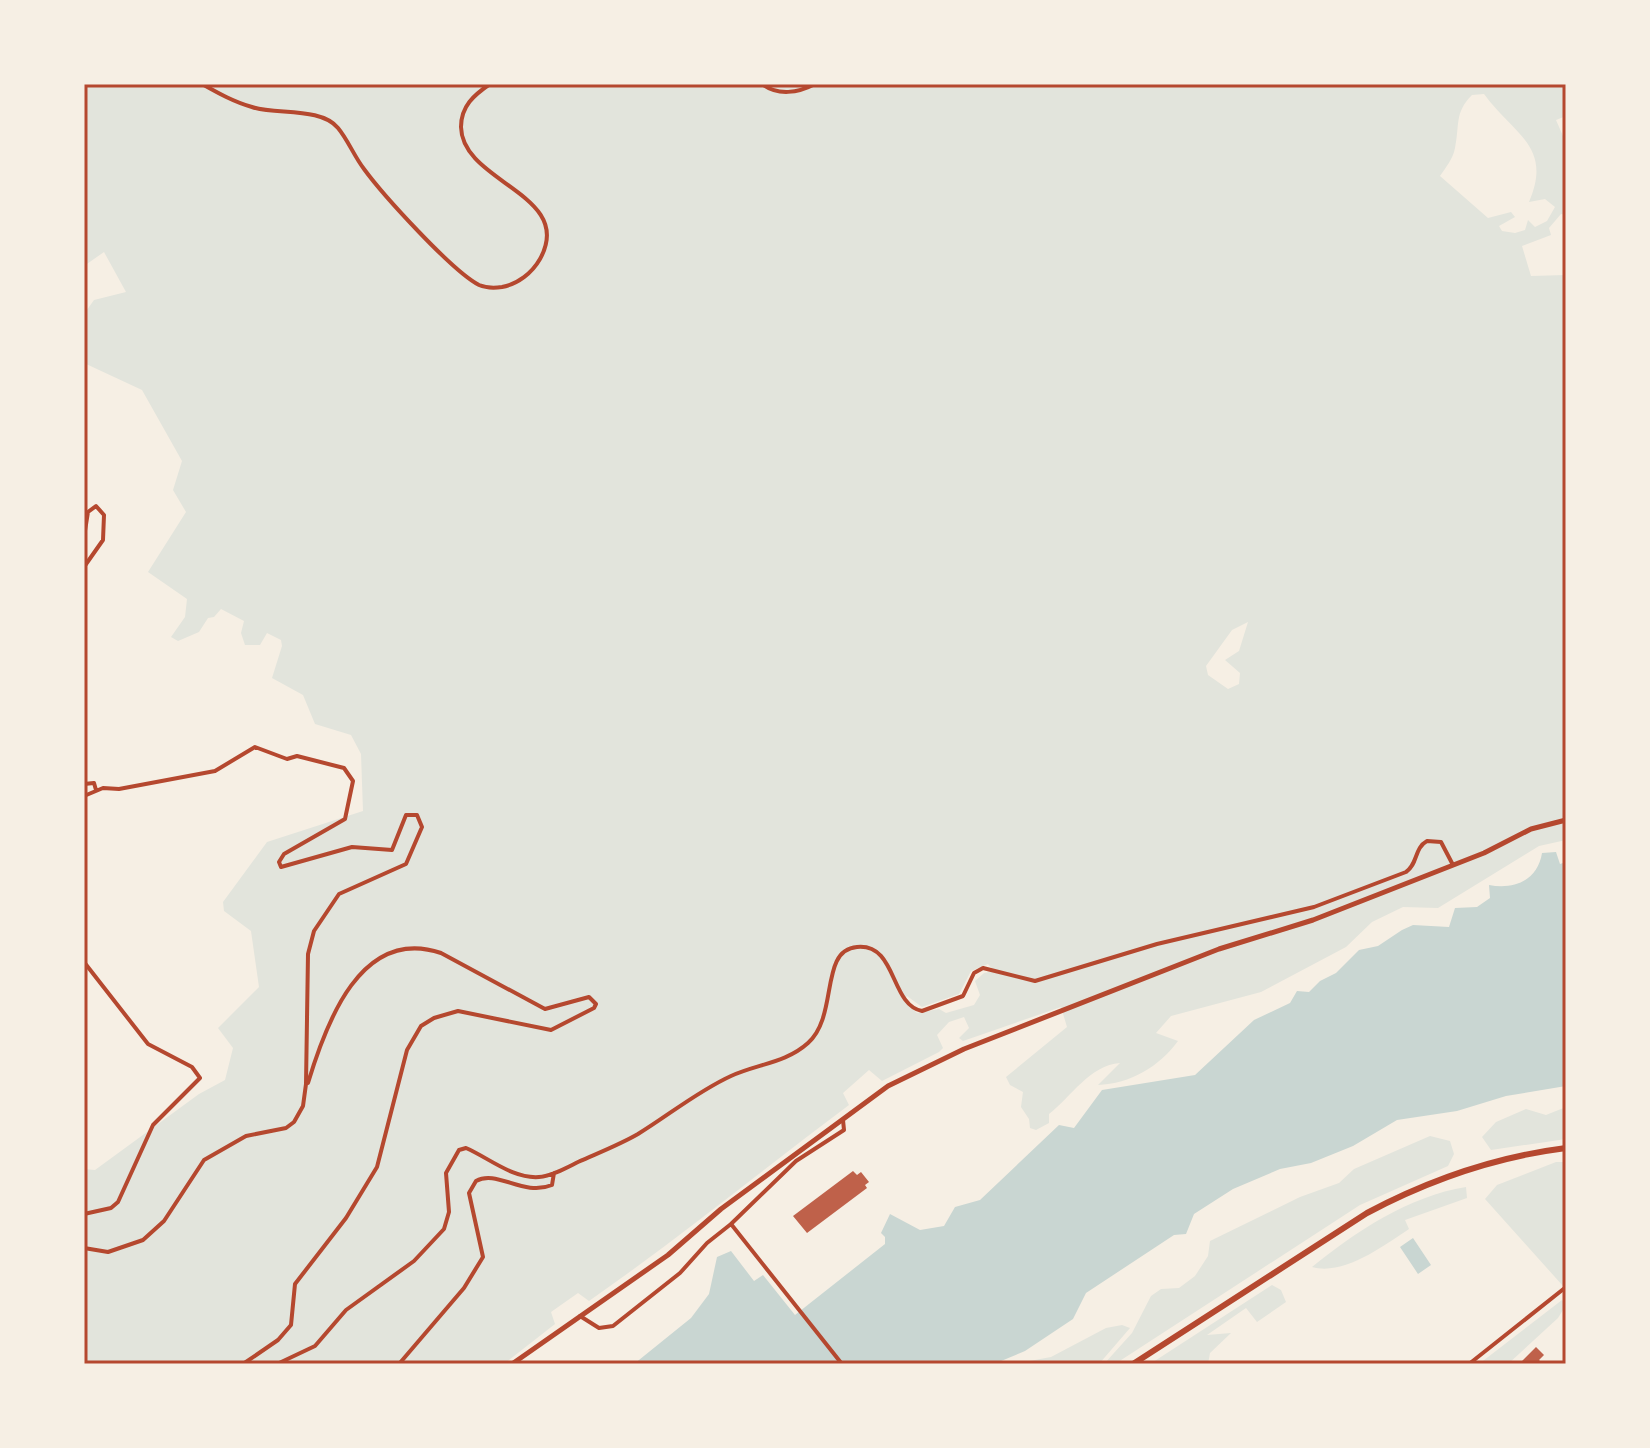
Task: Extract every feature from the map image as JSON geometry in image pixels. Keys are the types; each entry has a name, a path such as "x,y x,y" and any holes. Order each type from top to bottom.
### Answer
{"highway":[{"path":"1133,1364 1367,1213 1401,1195 1497,1161 1566,1148"}],"main road":[{"path":"512,1364 579,1314 668,1255 721,1209 888,1086 964,1049 1219,949 1313,920 1453,865 1531,829 1566,820"}],"street":[{"path":"202,84 254,108 330,120 340,130 363,168 408,219 475,283 493,288 519,281 529,274 542,255 547,237 534,204 478,164 465,148 463,110 490,84"},
{"path":"762,84 773,91 790,92 815,84"},
{"path":"84,537 88,512 92,507 100,508 104,515 103,540 84,567"},
{"path":"84,796 96,790 177,780 215,771 255,747 287,759 297,756 344,768 353,781 345,819 284,854 279,862 284,868 301,859 352,847 392,850 406,815 413,813 421,820 422,827 406,864 339,894 314,931 308,954 306,1084 303,1106 294,1122 286,1128 246,1136 204,1160 164,1221 143,1240 108,1252 84,1248"},
{"path":"84,784 94,783 96,790"},
{"path":"277,1364 315,1346 346,1310 414,1261 444,1229 449,1212 446,1173 459,1150 466,1148 524,1176 542,1177 625,1142 718,1082 794,1054 819,1031 829,1007 832,969 843,951 852,947 861,947 879,955 906,1000 922,1011 963,996 974,973 983,968 1035,981 1157,944 1314,907 1406,872 1412,868 1418,848 1427,841 1441,842 1453,865"},
{"path":"243,1364 278,1340 291,1325 295,1284 346,1218 377,1167 407,1050 421,1026 434,1018 458,1011 551,1030 594,1008 596,1004 589,997 545,1009 452,958 425,947 400,948 375,959 354,979 319,1048 306,1084"},
{"path":"84,962 148,1044 192,1067 200,1078 153,1125 118,1202 111,1208 84,1214"},
{"path":"579,1314 599,1328 613,1326 680,1273 707,1243 796,1161 844,1130 843,1117"},
{"path":"399,1364 464,1288 483,1257 469,1193 476,1181 489,1178 533,1190 552,1185 554,1173"},
{"path":"731,1224 842,1364"},
{"path":"1469,1364 1566,1287"},
{"path":"523,1354 523,1364"}],"shaded area":[{"path":"84,84 1566,84 1566,116 1556,120 1566,143 1566,215 1561,214 1549,228 1551,235 1522,246 1531,276 1566,275 1566,840 1539,846 1438,908 1403,907 1372,922 1346,947 1261,992 1171,1016 1156,1033 1178,1041 1153,1066 1133,1077 1098,1085 1120,1063 1099,1069 1049,1114 1049,1123 1036,1130 1030,1128 1029,1119 1021,1107 1023,1092 1010,1085 1006,1077 1067,1027 1061,1007 963,1041 959,1038 969,1028 964,1017 949,1022 937,1035 943,1048 939,1052 882,1081 869,1070 843,1093 849,1105 589,1301 578,1293 551,1312 555,1324 504,1364 84,1364 84,1169 95,1170 199,1094 225,1080 233,1048 218,1028 259,987 251,931 224,911 223,902 267,842 363,811 361,754 351,735 315,724 303,695 272,678 281,640 267,633 260,645 245,645 241,633 244,621 221,609 214,617 208,618 199,632 178,641 171,637 185,617 187,599 148,572 186,512 173,490 182,461 142,390 84,363 84,314 94,300 126,292 104,252 84,266","holes":["1484,94 1527,142 1533,154 1535,183 1529,202 1545,199 1555,207 1547,221 1535,227 1528,220 1525,230 1515,233 1502,231 1499,226 1515,217 1511,212 1488,218 1440,176 1454,152 1462,108 1472,95","1248,622 1239,651 1225,660 1240,673 1239,684 1228,689 1208,675 1206,666 1232,630","988,964 994,971 984,973 975,981 980,995 974,1005 946,1013 939,1009 917,1013 903,1000 907,996 922,1007 959,994 971,971"]},
{"path":"1556,852 1560,864 1566,862 1566,1086 1506,1096 1457,1111 1397,1120 1353,1146 1311,1163 1280,1169 1233,1189 1194,1214 1186,1234 1174,1235 1086,1293 1073,1319 1025,1351 994,1364 634,1364 691,1318 709,1294 717,1257 731,1251 754,1281 763,1275 795,1315 885,1244 881,1233 890,1214 920,1230 944,1226 955,1207 980,1200 1059,1125 1074,1128 1102,1090 1195,1075 1254,1020 1290,1003 1297,991 1309,992 1320,981 1336,973 1359,950 1378,946 1413,925 1449,927 1455,908 1477,907 1490,898 1489,885 1508,886 1524,881 1536,870 1542,853"},
{"path":"1566,1107 1566,1139 1491,1150 1482,1137 1496,1122 1526,1109 1546,1115"},
{"path":"1430,1136 1450,1141 1454,1154 1448,1166 1360,1205 1115,1364 1104,1364 1132,1333 1151,1296 1161,1289 1179,1288 1195,1276 1208,1256 1210,1241 1300,1197 1339,1183 1354,1169"},
{"path":"1556,1162 1566,1162 1566,1282 1563,1286 1485,1199 1497,1185"},
{"path":"1466,1187 1467,1198 1405,1220 1409,1229 1363,1258 1337,1267 1312,1267 1384,1217 1424,1198"},
{"path":"1413,1238 1431,1265 1418,1274 1400,1247"},
{"path":"1272,1285 1281,1290 1286,1302 1257,1322 1246,1308 1207,1335 1231,1333 1210,1353 1208,1364 1150,1364"},
{"path":"1562,1300 1566,1305 1558,1318 1508,1364 1479,1364"},
{"path":"1122,1325 1130,1328 1099,1364 1014,1364 1051,1357 1106,1328"}],"building":[{"path":"853,1171 857,1175 861,1172 869,1182 865,1185 867,1188 807,1233 793,1216"},
{"path":"1536,1347 1544,1355 1539,1360 1543,1364 1519,1364"}]}
